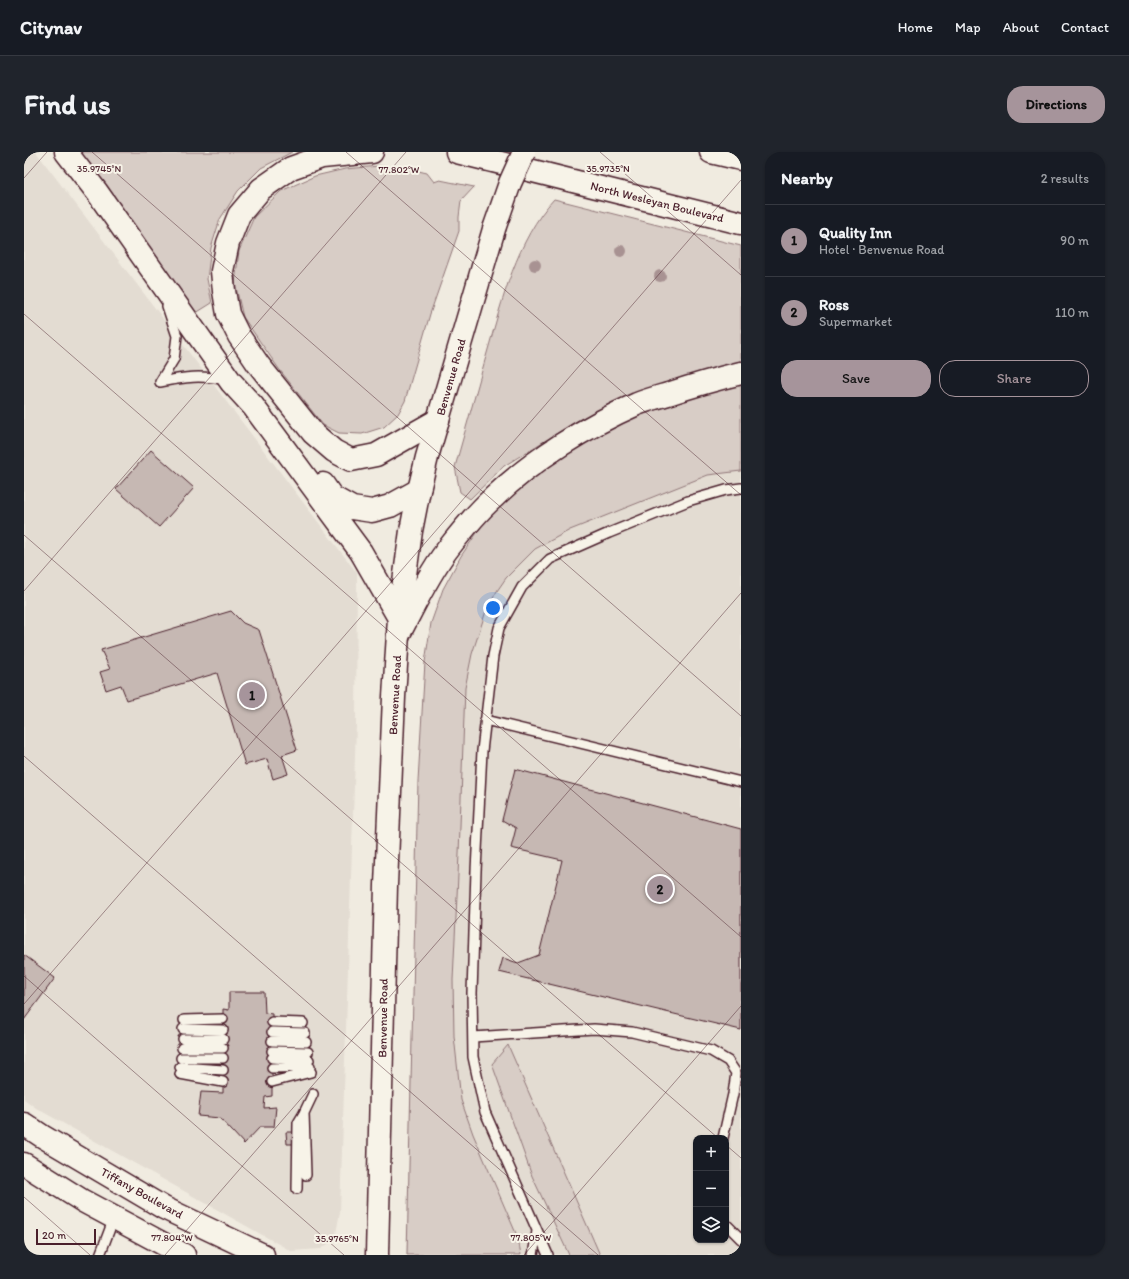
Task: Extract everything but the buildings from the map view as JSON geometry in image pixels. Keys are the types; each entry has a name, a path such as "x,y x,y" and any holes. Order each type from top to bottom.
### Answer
{"main road":[{"path":"66,152 97,192 231,382 288,440 332,497 352,508 372,511 390,506 419,490"},
{"path":"372,152 322,157 291,168 261,189 239,215 228,243 222,271 228,314 239,336 258,364 313,433 334,451 351,460 376,455 438,420"},
{"name":"North Wesleyan Boulevard","path":"457,152 741,222"},
{"name":"Benvenue Road","path":"377,1255 386,885 394,705 399,626 411,531 419,490 438,420 494,229 510,182 524,152"},
{"path":"711,152 741,159"},
{"path":"399,626 446,551 482,509 518,476 543,457 602,420 638,404 710,380 741,373"},
{"path":"253,406 361,552 399,626"},
{"name":"Tiffany Boulevard","path":"24,1124 164,1208 263,1255"},
{"path":"24,1164 114,1218 184,1255"}],"lane":[{"path":"153,272 171,315 177,336 174,359 160,382 192,376 210,377 231,382"},
{"path":"548,1255 485,1112 473,1057 472,993 482,751 493,656 499,628 522,587 550,559 688,501 726,490 741,488"},
{"path":"485,720 741,782"},
{"path":"223,1019 183,1024 223,1039 182,1048 223,1058"},
{"path":"272,1022 303,1023"},
{"path":"473,1037 594,1029 632,1032 711,1051 728,1060 736,1073 724,1135"},
{"path":"272,1036 308,1054"},
{"path":"272,1054 308,1054"},
{"path":"272,1068 308,1054"},
{"path":"272,1082 308,1054"},
{"path":"223,1070 180,1070 223,1082"},
{"path":"297,1189 298,1123 313,1094"},
{"path":"304,1113 306,1175"},
{"path":"100,1255 114,1218"},
{"path":"729,1227 741,1239"},
{"path":"533,1255 537,1231"}],"shaded area":[{"path":"24,152 36,152 357,573 356,725 340,1212 335,1239 321,1249 291,1251 36,1108 24,1099"},
{"path":"75,152 292,152 261,168 238,191 220,219 211,248 207,279 212,303 196,313"},
{"path":"379,166 410,169 427,173 434,182 440,180 474,187 461,201 459,231 430,314 405,401 398,414 384,427 362,434 339,433 323,425 279,369 243,317 235,283 239,251 254,217 281,191 315,176 345,169"},
{"path":"554,199 741,246 741,365 700,373 580,419 504,466 470,499 460,492 455,467 512,272 530,233 541,215"},
{"path":"741,382 741,1255 406,1255 418,781 425,662 431,623 443,589 461,556 483,524"},
{"path":"741,382 741,471 708,475 570,530 535,549 506,578 486,611 472,654 465,688 453,980 454,1036 461,1100 473,1134 518,1238 521,1255 407,1255 418,781 425,662 431,623 443,589 461,556 505,496 593,435 660,407"},
{"path":"508,1045 600,1255 569,1255 532,1176 492,1064"}],"place":[{"name":"Quality Inn","path":"252,695"},
{"name":"Ross","path":"660,889"}]}
